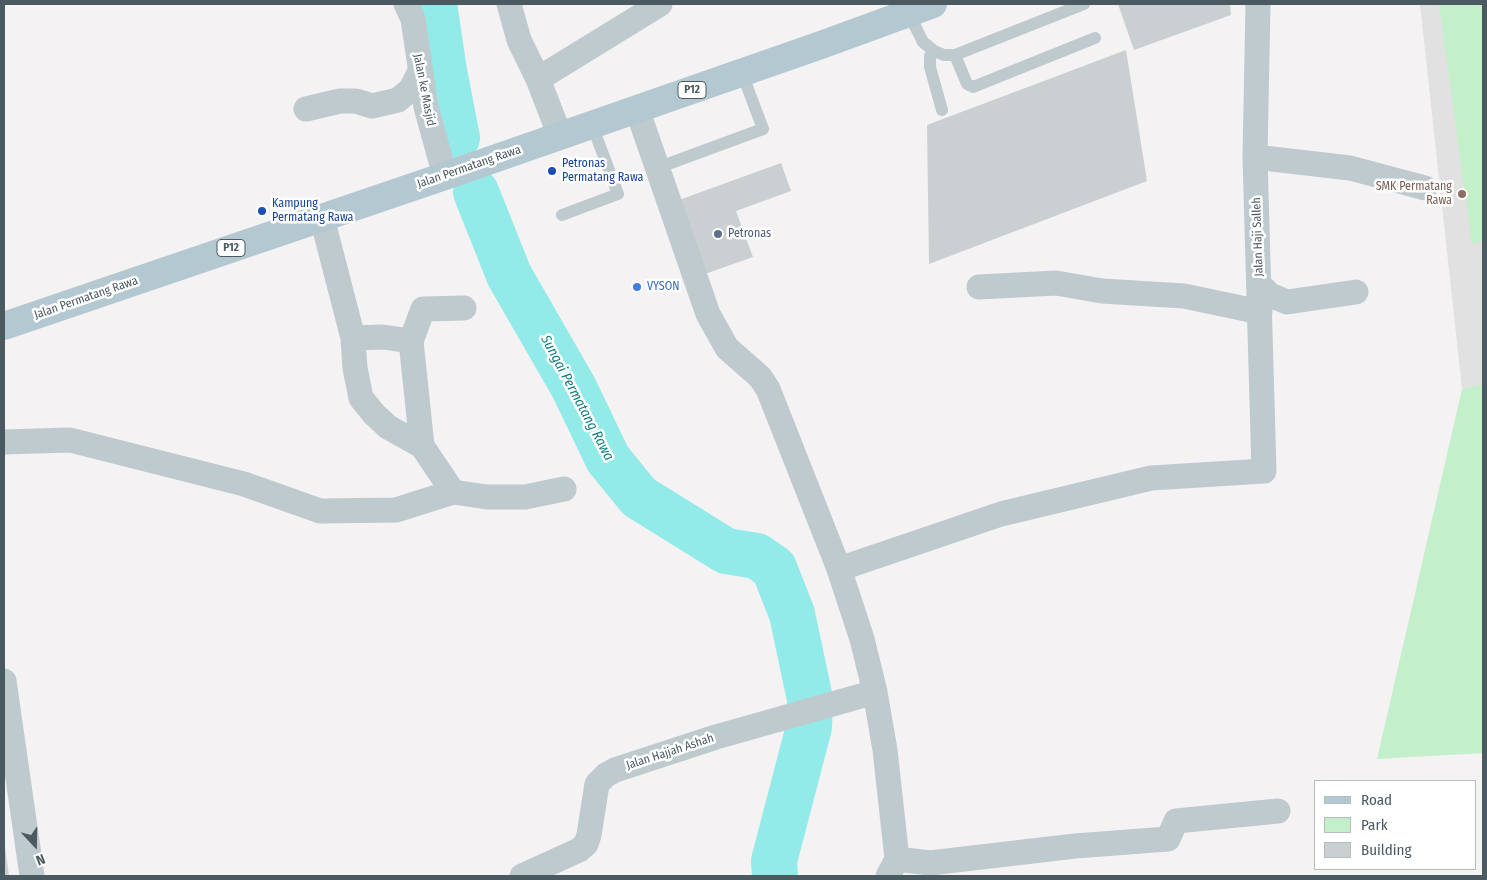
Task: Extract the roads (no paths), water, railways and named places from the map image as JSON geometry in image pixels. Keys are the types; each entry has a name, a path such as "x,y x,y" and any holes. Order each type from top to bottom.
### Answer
{"main road":[{"name":"Jalan Permatang Rawa","path":"4,326 460,171 921,9"}],"street":[{"name":"Jalan ke Masjid","path":"406,4 413,19 419,73 426,107 460,171"},
{"path":"509,4 519,40 538,79 560,136"},
{"path":"538,79 660,4"},
{"name":"Jalan Haji Salleh","path":"839,569 1002,514 1151,478 1264,470 1255,157 1258,4"},
{"path":"306,109 340,101 356,101 372,106 398,100 411,89 419,73"},
{"path":"637,109 708,314 727,348 760,377 768,389 839,569 862,639 875,692 885,750 893,868 1075,846 1168,839 1176,821 1278,811"},
{"path":"1255,157 1350,168 1425,188"},
{"path":"322,218 353,338 355,368 361,398 388,427 422,446 453,492"},
{"path":"980,286 1056,283 1102,291 1184,296 1260,312"},
{"path":"1260,285 1270,295 1286,302 1356,292"},
{"path":"422,446 411,341 423,309 464,308"},
{"path":"353,338 384,337 411,341"},
{"path":"4,442 70,440 244,484 320,511 396,510 453,492 487,497 526,497 564,489"},
{"path":"4,681 32,876"},
{"name":"Jalan Hajjah Ashah","path":"522,876 579,850 586,844 597,784 606,775 615,770 716,737 875,692"}],"lane":[{"path":"921,9 923,42 934,51 944,55 956,55 1084,4"},
{"path":"956,55 967,84 973,86 1095,38"},
{"path":"934,51 930,56 930,67 942,110"},
{"path":"657,168 763,129 742,73"},
{"path":"562,215 618,194 592,125"}],"waterway":[{"name":"Sungai Permatang Rawa","path":"434,4 457,138"},
{"name":"Sungai Permatang Rawa","path":"476,192 509,275 574,388 608,459 639,497 726,551 757,556 774,568 792,614 810,699 809,727 774,861 775,876"}],"place":[{"name":"Petronas Permatang Rawa","path":"552,171"},
{"name":"SMK Permatang Rawa","path":"1462,194"},
{"name":"Kampung Permatang Rawa","path":"262,211"},
{"name":"Petronas","path":"718,234"},
{"name":"VYSON","path":"637,287"}]}
